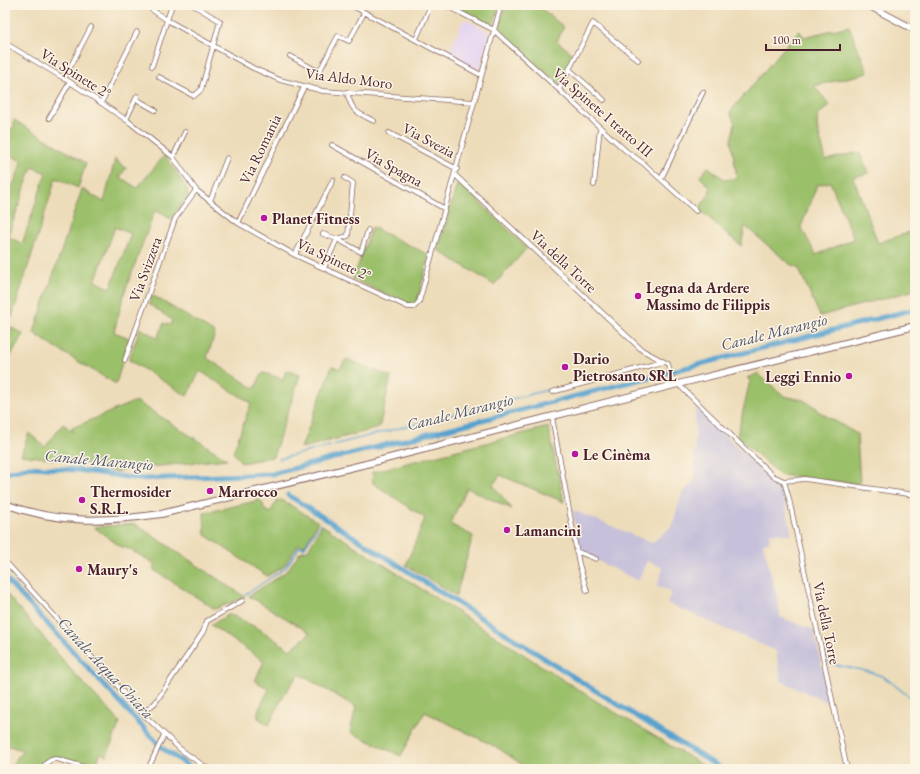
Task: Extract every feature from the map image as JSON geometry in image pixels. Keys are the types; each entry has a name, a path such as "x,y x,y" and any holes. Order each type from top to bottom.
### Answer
{"main road":[{"path":"868,5 915,30"},
{"path":"5,504 19,509 57,517 95,520 120,519 161,514 351,468 678,384 915,326"}],"street":[{"name":"Via Aldo Moro","path":"145,5 167,20 213,44 254,68 280,80 323,91 474,102"},
{"path":"152,66 172,5"},
{"path":"159,77 194,96 201,90 220,21 194,5"},
{"path":"416,39 431,5"},
{"name":"Via Spinete I tratto III","path":"445,5 494,30 626,151 696,211"},
{"path":"455,175 501,5"},
{"path":"354,6 364,13 416,39 481,75"},
{"path":"290,56 319,72 338,36 349,41 364,13"},
{"path":"559,89 593,23 638,60"},
{"path":"64,79 91,27"},
{"path":"101,103 137,32"},
{"name":"Via Spinete 2°","path":"5,43 70,82 126,120 173,157 196,190 238,223 295,255 408,307 414,307 419,302 455,175"},
{"path":"570,70 604,100"},
{"path":"49,118 70,82"},
{"name":"Via Romania","path":"238,223 304,87"},
{"path":"347,92 350,106 359,114 374,121"},
{"path":"661,180 703,92"},
{"path":"126,120 136,97 155,110"},
{"path":"594,185 600,127"},
{"path":"173,157 185,132"},
{"name":"Via Svezia","path":"389,133 457,169"},
{"name":"Via Spagna","path":"332,145 445,209"},
{"path":"210,201 227,158"},
{"name":"Via della Torre","path":"455,175 642,350 668,364 671,377 773,476 784,481 847,769"},
{"path":"337,239 348,236 353,183 345,178"},
{"path":"295,255 333,180"},
{"name":"Via Svizzera","path":"125,360 175,219 196,190"},
{"path":"323,234 337,239 361,252 368,230"},
{"path":"324,268 337,239"},
{"path":"552,392 662,362"},
{"path":"552,417 576,551 587,591"},
{"path":"784,481 805,479 915,495"},
{"path":"576,551 596,559"},
{"path":"5,561 142,714 180,749 208,769"},
{"path":"142,714 155,703 203,632 207,621 242,601"},
{"path":"148,769 164,735"},
{"path":"41,769 46,762 51,759 57,759 91,769"}],"shaded area":[{"path":"464,19 490,32 479,71 448,54"},
{"path":"695,407 782,490 792,535 770,533 769,542 763,543 778,602 780,617 814,630 829,703 781,681 776,651 667,603 671,594 670,591 657,586 663,568 647,561 638,581 579,550 573,510 652,543 672,526 682,493 695,480"}],"green space":[{"path":"462,5 494,5 499,7 493,26 460,9"},
{"path":"506,5 537,5 564,27 557,41 574,55 559,85 498,31"},
{"path":"849,26 868,73 814,86 830,105 818,115 817,127 826,160 859,152 869,173 853,177 878,243 915,230 915,290 820,316 798,267 791,265 745,226 741,246 699,209 709,194 710,187 700,177 708,167 725,180 737,178 731,141 735,123 730,112 799,30 804,37","holes":["830,182 854,239 816,255 801,227 817,185"]},
{"path":"14,120 86,163 78,188 56,178 12,317 5,313 5,200 7,201 22,162 5,151 5,130 14,128","holes":["32,167 46,173 22,244 8,236"]},
{"path":"165,155 187,189 188,197 171,219 155,210 124,294 114,332 129,338 116,384 54,347 34,333 82,189 104,202 115,159 126,168 120,177 137,188","holes":["115,227 131,234 110,288 95,281"]},
{"path":"457,184 461,184 527,248 494,285 438,250"},
{"path":"372,227 429,255 417,302 409,305 353,279"},
{"path":"152,295 215,333 207,358 255,389 261,375 264,373 283,379 286,370 300,375 273,457 242,463 233,452 251,403 200,371 187,396 129,360 140,328 157,338 164,323 170,325 172,320 149,304"},
{"path":"5,324 23,334 5,366"},
{"path":"346,359 391,377 379,428 301,448 332,366 340,369"},
{"path":"759,373 760,377 770,383 784,396 803,400 817,408 818,411 857,434 860,484 780,475 737,436 750,381 747,378"},
{"path":"136,401 227,459 122,470 117,472 78,462 21,455 29,433 45,447 63,424 73,432 72,428"},
{"path":"548,427 564,502 500,475 493,485 512,509 467,488 450,524 473,536 456,596 406,565 425,518 373,483 372,472"},
{"path":"260,500 264,509 270,513 277,501 282,500 318,522 304,546 299,544 283,567 267,576 205,535 204,513"},
{"path":"135,524 245,597 215,609 154,570 154,563 125,547 121,547 94,527"},
{"path":"322,525 593,699 709,769 528,769 498,748 425,712 401,756 350,732 356,707 299,674 283,696 269,725 258,718 258,711 269,689 255,681 264,661 211,625 230,614 261,630 290,650 310,633 249,596 287,571 300,552 308,550"},
{"path":"5,592 73,672 120,722 107,756 100,753 96,768 54,756 48,758 39,769 9,769 23,750 5,745"}],"waterway":[{"name":"Canale Marangio","path":"5,473 30,467 77,470 139,479 272,474 915,309"},
{"path":"279,459 547,390"},
{"path":"288,495 596,691 722,769"},
{"path":"245,595 285,568 300,546 304,548 320,524"},
{"name":"Canale Acqua Chiara","path":"5,578 162,748 193,769"},
{"path":"825,652 827,661 831,664 871,672 884,677 915,701"}],"place":[{"name":"Planet Fitness","path":"264,218"},
{"name":"Legna da Ardere Massimo de Filippis","path":"638,296"},
{"name":"Dario Pietrosanto SRL","path":"565,367"},
{"name":"Leggi Ennio","path":"849,376"},
{"name":"Le Cinèma","path":"575,454"},
{"name":"Marrocco","path":"210,491"},
{"name":"Thermosider S.R.L.","path":"82,500"},
{"name":"Lamancini","path":"507,530"},
{"name":"Maury's","path":"79,569"}]}
